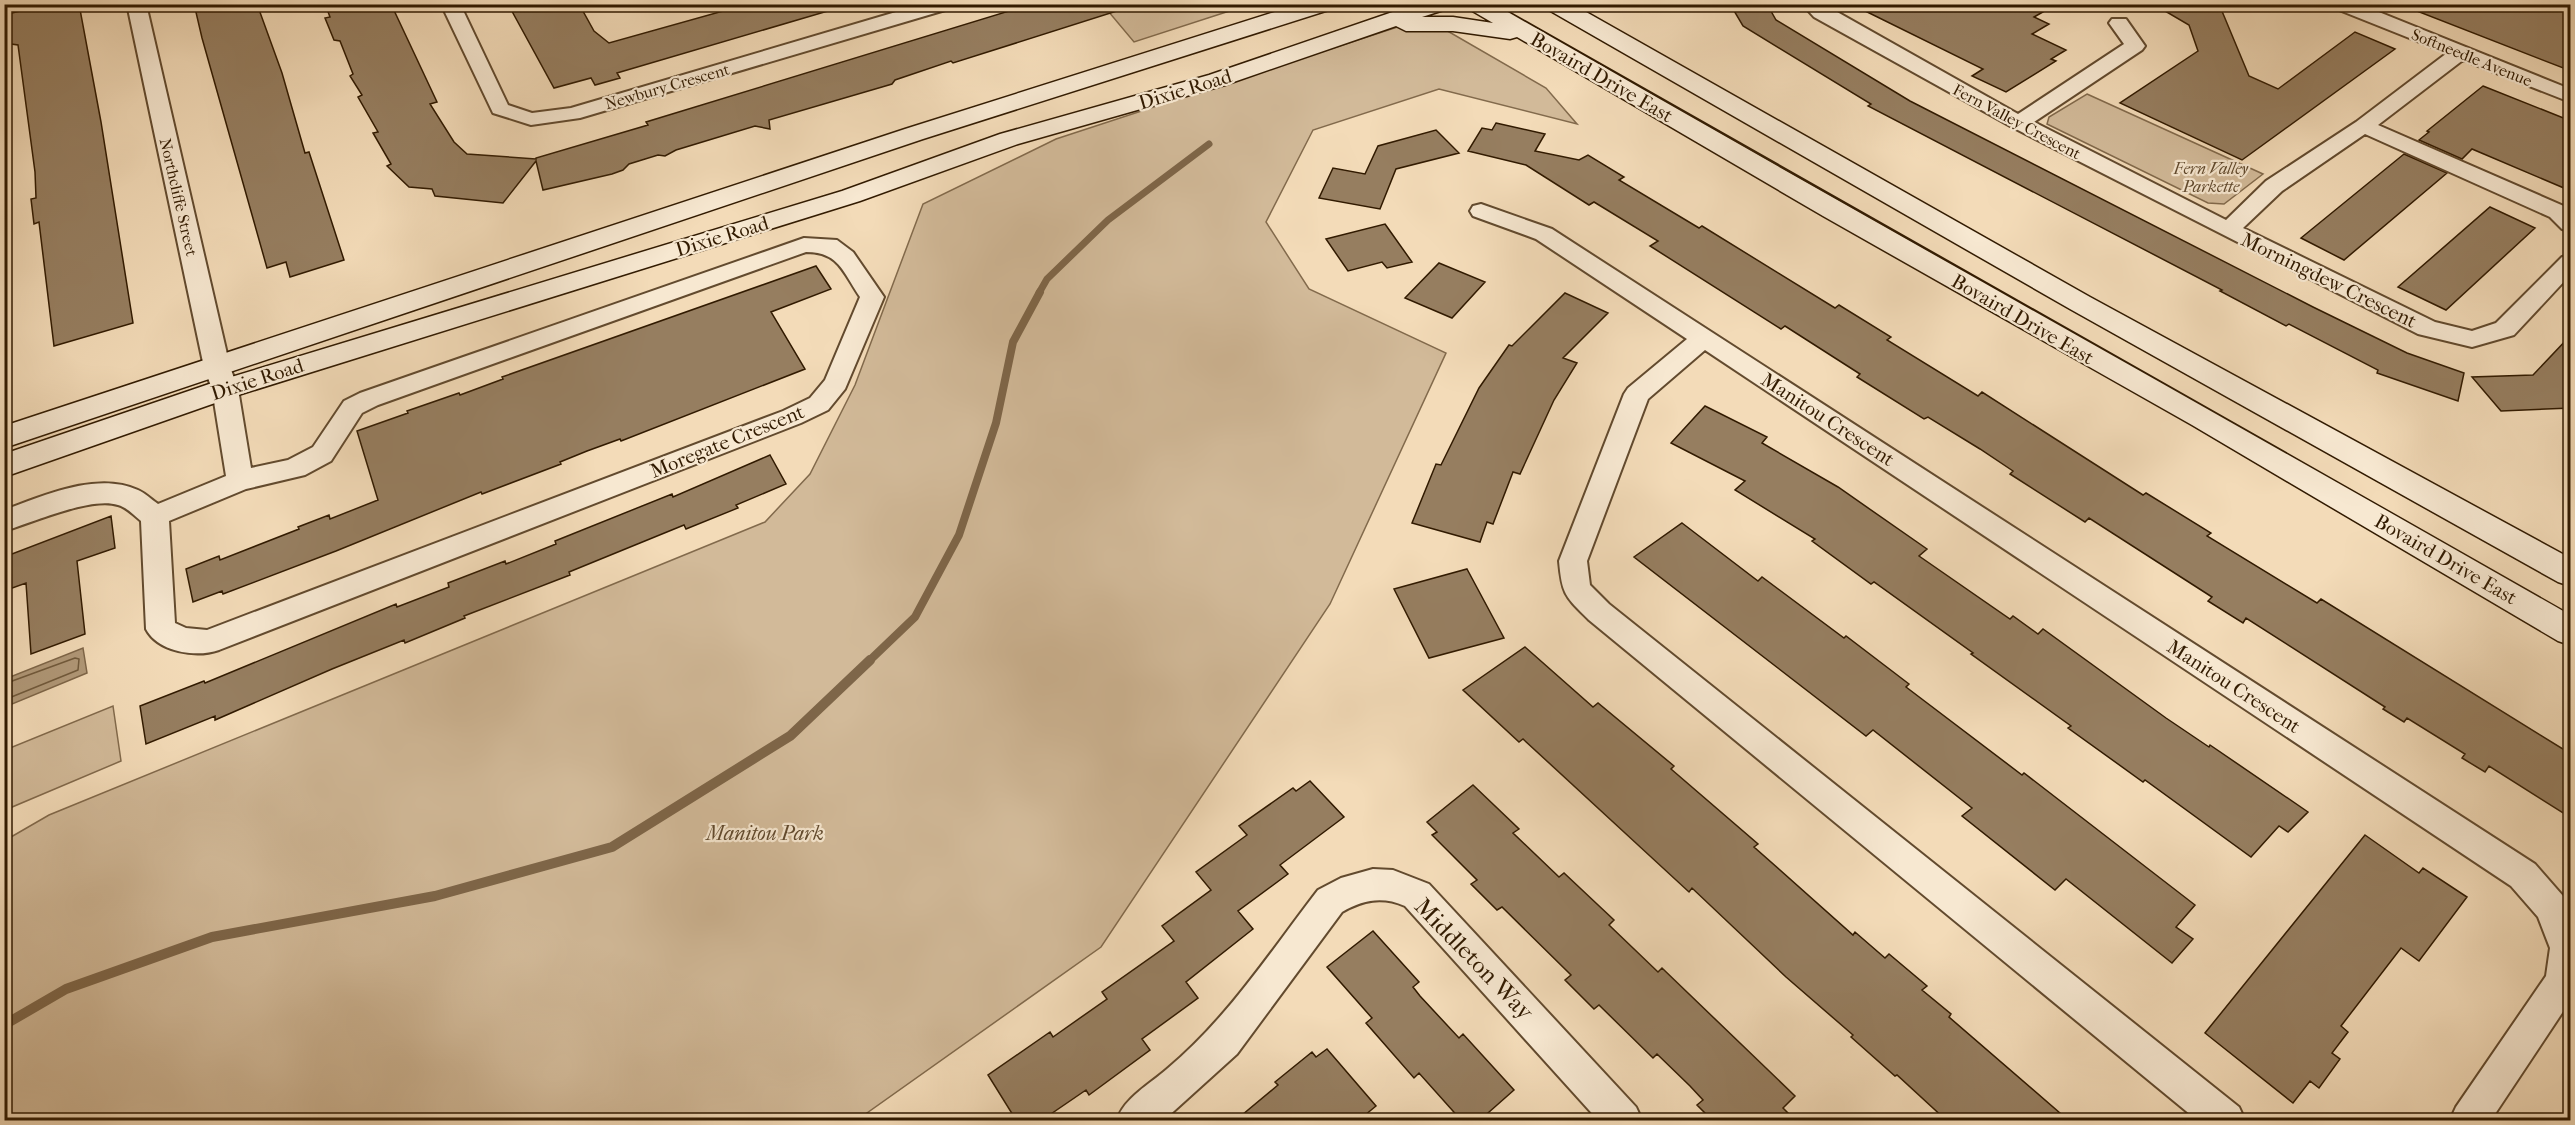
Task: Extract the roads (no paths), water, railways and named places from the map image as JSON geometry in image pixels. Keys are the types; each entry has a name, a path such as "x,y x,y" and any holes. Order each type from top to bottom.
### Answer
{"main road":[{"name":"Dixie Road","path":"4,466 221,378 914,134 1324,4"},
{"name":"Dixie Road","path":"4,437 221,378 851,196 1009,140 1217,80 1439,4"},
{"name":"Bovaird Drive East","path":"1477,4 1832,210 2203,418 2571,631"},
{"name":"Bovaird Drive East","path":"1563,7 2080,303 2571,573"},
{"path":"1381,24 1453,24 1536,39"}],"street":[{"name":"Northcliffe Street","path":"136,4 221,378"},
{"name":"Newbury Crescent","path":"450,4 500,109 531,119 573,114 945,4"},
{"name":"Fern Valley Crescent","path":"1811,4 1821,13 2019,123 2228,230"},
{"name":"Softneedle Avenue","path":"2341,4 2571,96"},
{"path":"2019,123 2135,46 2119,23"},
{"name":"Morningdew Crescent","path":"2460,53 2363,126 2274,186 2228,230 2427,328 2472,339 2505,329 2571,262"},
{"path":"2363,126 2558,212 2571,224"},
{"name":"Manitou Crescent","path":"1481,211 1544,234 2523,875 2551,907 2567,948 2563,981 2469,1120"},
{"name":"Moregate Crescent","path":"804,245 829,245 844,257 872,297 836,383 819,404 781,422 208,642 181,640 161,629 155,516 240,481 295,468 322,454 353,407 369,399 804,245"},
{"path":"1704,338 1637,394 1573,561 1576,589 1608,619 2226,1120"},
{"path":"221,378 240,481"},
{"path":"4,521 52,504 106,493 126,496 155,516"},
{"name":"Middleton Way","path":"1136,1120 1188,1076 1224,1041 1330,901 1353,887 1371,883 1398,886 1417,896 1623,1120"}],"water":[{"path":"83,648 87,673 5,707 5,679"}],"waterway":[{"path":"1039,293 1047,279 1108,220 1209,144"},
{"path":"868,662 915,617 959,535 996,423 1013,342 1040,292"},
{"path":"4,1025 66,989 212,937 435,896 612,847 790,736 870,660"}],"park label":[{"name":"Fern Valley Parkette","path":"2211,177"},
{"name":"Manitou Park","path":"765,833"}]}
